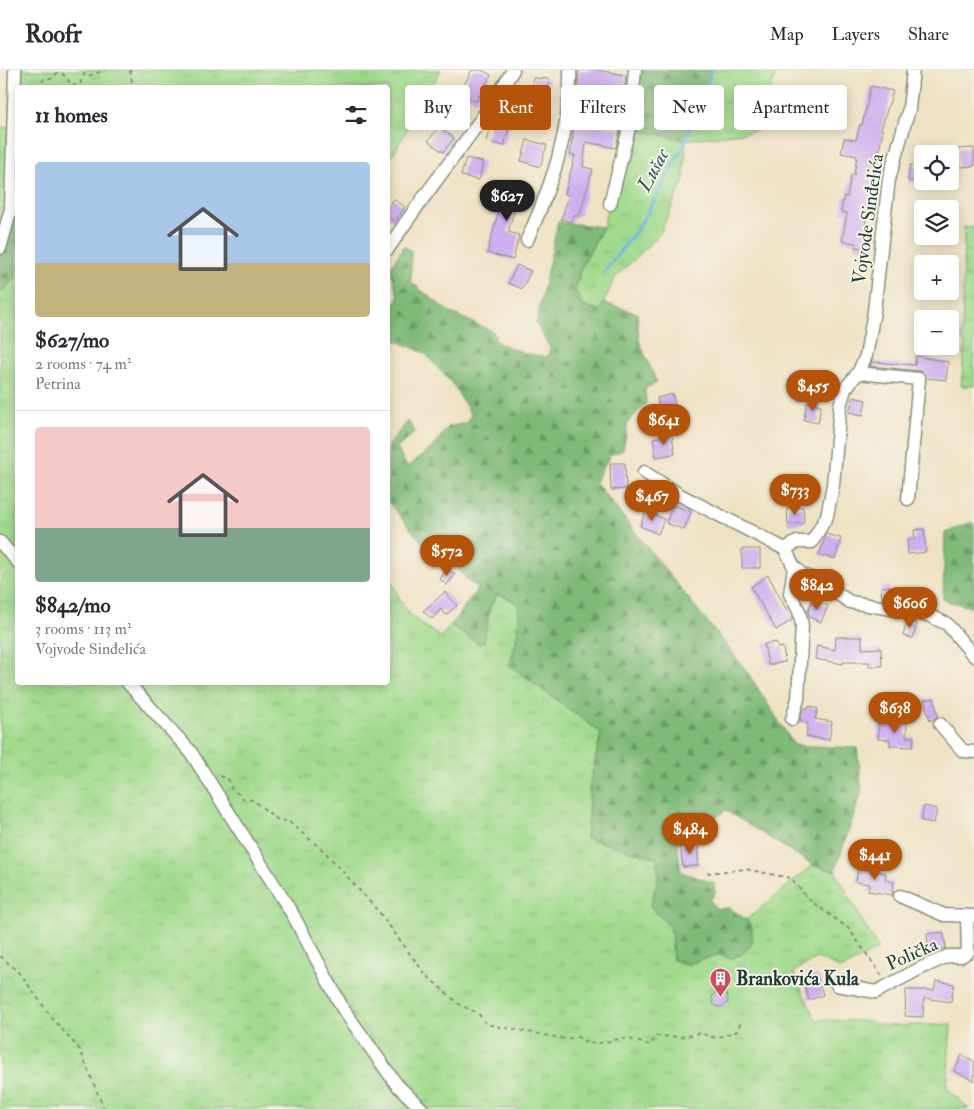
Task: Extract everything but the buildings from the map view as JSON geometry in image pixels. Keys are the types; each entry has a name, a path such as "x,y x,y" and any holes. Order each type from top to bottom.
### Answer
{"street":[{"path":"0,248 11,209 15,70"},
{"path":"390,246 460,144 491,106 513,70"},
{"path":"527,240 545,201 558,160 566,118 570,70"},
{"path":"610,204 629,128 635,70"},
{"name":"Vojvode Sinđelića","path":"785,549 797,542 812,542 828,516 833,485 840,406 846,389 858,373 866,356 873,320 889,179 909,109 913,70"},
{"path":"858,373 919,379 908,499"},
{"path":"644,472 680,495 785,549 794,567 803,575 821,583 850,602 928,615 947,624 974,656"},
{"path":"0,542 15,559"},
{"path":"792,719 798,700 802,625 799,611 790,594 794,567"},
{"path":"130,685 190,752 293,915 343,1009 397,1085 422,1109"},
{"path":"940,724 964,752 974,752"},
{"name":"Polička","path":"837,985 876,992 941,959 948,956 961,956 968,952 971,917 944,915 900,896"}],"path":[{"path":"78,85 84,74 88,76 105,70"},
{"path":"130,70 132,85"},
{"path":"39,85 44,79 51,79 57,73 63,74 71,85"},
{"path":"215,773 229,780 231,788 244,799 253,800 278,820 288,821 324,852 379,912 425,974 460,1005 478,1013 486,1024 565,1039 578,1037 585,1042 605,1043 628,1039 651,1045 656,1036 682,1037 699,1033 716,1038 737,1031 741,1022"},
{"path":"707,873 745,869 791,878 808,899 849,929 881,975 893,982"},
{"path":"0,956 19,972 52,1018 80,1050 104,1109"}],"green space":[{"path":"17,70 441,70 432,85 405,85 405,130 407,130 390,159 390,85 60,85 58,82 54,85 18,85"},
{"path":"635,70 712,70 706,85 654,85 654,130 690,130 686,140 638,130 644,130 644,85 633,85"},
{"path":"712,70 742,70 751,73 752,70 777,70 772,85 734,85 734,130 757,131 686,140 690,130 724,130 724,85 706,85"},
{"path":"0,127 12,128 12,160 0,244"},
{"path":"628,130 638,130 686,140 684,180 659,235 615,278 600,310 583,306 575,291 580,270 603,227"},
{"path":"15,136 15,277 0,294 0,251"},
{"path":"558,222 603,227 580,270 575,291 583,306 599,310 604,303 637,313 639,341 657,383 645,388 646,404 628,422 623,450 610,455 595,482 746,670 794,745 857,748 862,791 835,871 813,865 725,810 702,831 677,843 681,872 714,883 715,893 710,901 717,909 729,908 745,919 750,926 752,945 742,954 732,958 717,955 688,964 673,960 671,928 650,906 659,876 656,858 586,838 591,782 601,733 509,665 516,643 519,623 516,602 497,594 490,607 484,642 479,644 451,625 478,588 468,581 442,548 432,554 390,504 390,443 408,421 415,432 397,448 407,467 432,448 448,427 466,423 471,415 454,386 425,353 390,338 390,321 398,296 390,268 404,246 411,251 411,282 449,312 494,332 496,342 526,354 548,357 550,348 536,323"},
{"path":"964,227 974,227 974,386 961,386 965,343 962,342"},
{"path":"15,277 15,557 0,540 0,294"},
{"path":"972,522 974,523 974,608 943,600 945,533"},
{"path":"0,545 15,562 15,685 127,685 189,752 320,966 420,1109 0,1109"},
{"path":"390,576 402,603 420,623 441,637 451,625 479,644 490,607 498,594 516,602 520,609 515,651 583,719 601,733 590,782 586,838 656,858 659,876 650,906 671,928 673,960 688,964 717,955 732,958 753,929 746,920 813,865 835,871 878,949 841,969 817,958 793,972 816,1020 864,1021 886,1026 951,1024 947,1088 969,1109 425,1109 398,1084 344,1008 230,810 131,685 390,685"}],"waterway":[{"name":"Lušac","path":"603,273 637,230 660,191 686,140 712,70"}],"place":[{"name":"Brankovića Kula","path":"720,998"}]}
